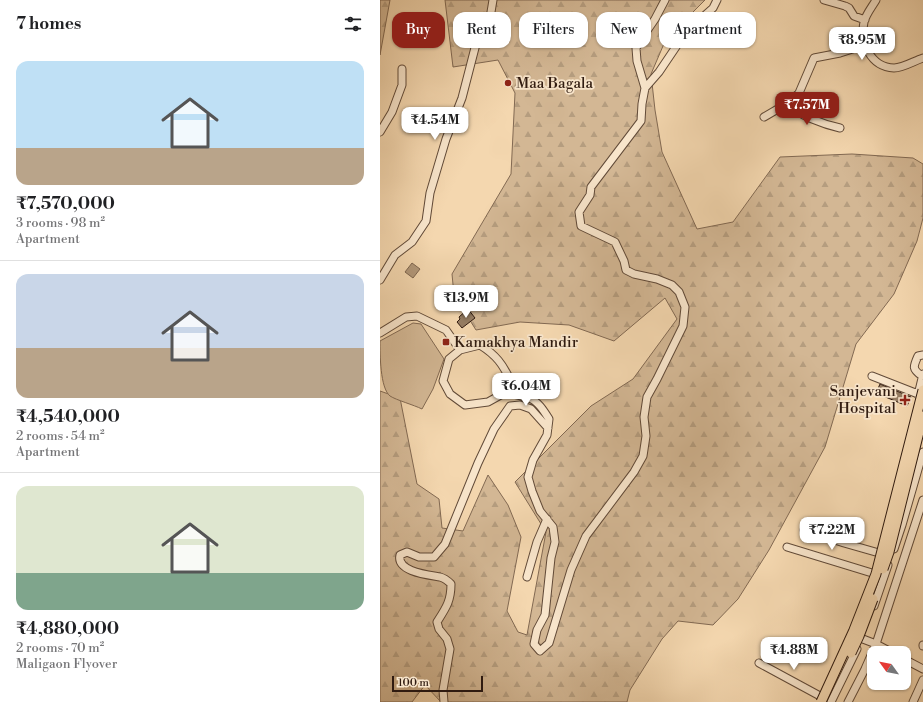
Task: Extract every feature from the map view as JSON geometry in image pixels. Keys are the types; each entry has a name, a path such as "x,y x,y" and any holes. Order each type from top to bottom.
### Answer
{"main road":[{"path":"819,700 853,634 876,574 920,392"},
{"path":"828,702 859,636 889,552 923,416"}],"street":[{"path":"380,280 395,255 412,242 426,221 430,193 446,138 462,98 477,40 490,18 493,0"},
{"path":"506,392 530,398 539,405 549,419 547,435 533,460 528,478 540,511 552,527 555,542 551,558 545,616 537,630 534,644 540,651 549,643 571,570 586,536 634,472 643,456 646,436 644,417 647,397 683,326 685,307 679,292 672,285 634,274 626,270 624,261 615,242 581,226 580,212 590,195 591,187 641,121 645,88 637,61 636,48 655,19 665,0"},
{"path":"645,88 659,72 686,32 713,8 716,0"},
{"path":"824,0 848,7 854,16 865,20"},
{"path":"876,0 865,20 863,33 865,45 869,54 876,61 886,66 900,67 923,58"},
{"path":"764,117 788,103 799,93 814,58 840,53 865,45"},
{"path":"380,132 392,112 402,85 402,70"},
{"path":"788,103 792,108 815,120 840,128"},
{"path":"380,334 406,317 417,316 446,330 460,350"},
{"path":"480,345 492,353 505,368 511,382 506,392 488,402 465,405 450,394 443,381 449,359 460,350 480,345"},
{"path":"759,663 819,700 850,634 879,553 920,392 923,375 915,371 914,366 918,356 923,355"},
{"path":"872,376 920,392"},
{"path":"444,702 443,690 450,650 447,639 439,629 437,622 448,605 451,594 451,584 442,578 416,572 401,563 399,559 400,555 407,552 419,557 434,557 445,544 494,429 510,406 520,405 531,409 548,428"},
{"path":"831,702 862,638 902,525 923,452"},
{"path":"848,702 876,644 923,500"},
{"path":"527,577 537,542 548,520"},
{"path":"804,530 844,544 879,553"},
{"path":"787,546 872,573"},
{"path":"850,634 880,646"},
{"path":"911,663 923,669"},
{"path":"913,702 923,680"}],"green space":[{"path":"380,0 390,0 380,55"},
{"path":"445,0 705,0 693,12 659,12 659,48 662,48 651,74 662,152 697,229 733,222 780,157 852,154 913,158 923,164 923,218 917,241 894,294 856,344 825,447 769,550 738,599 713,625 678,621 662,639 630,690 627,702 441,702 425,685 412,702 380,702 380,391 400,398 417,484 439,499 442,528 463,531 488,475 508,505 521,537 507,611 518,632 527,635 546,532 515,482 591,406 633,379 677,319 665,298 614,341 569,325 520,322 476,330 454,295 452,274 511,174 515,93 498,60 453,67"},
{"path":"413,323 421,324 444,359 433,389 422,409 390,396 384,386 381,370 380,341"}],"shaded area":[{"path":"412,263 420,269 413,278 405,272"}],"building":[{"path":"468,309 475,318 462,328 457,322 460,319 459,317"},
{"path":"880,384 911,397 907,406 876,393"}],"place":[{"name":"Maa Bagala","path":"508,83"},
{"name":"Kamakhya Mandir","path":"446,342"},
{"name":"Sanjevani Hospital","path":"905,400"}]}
